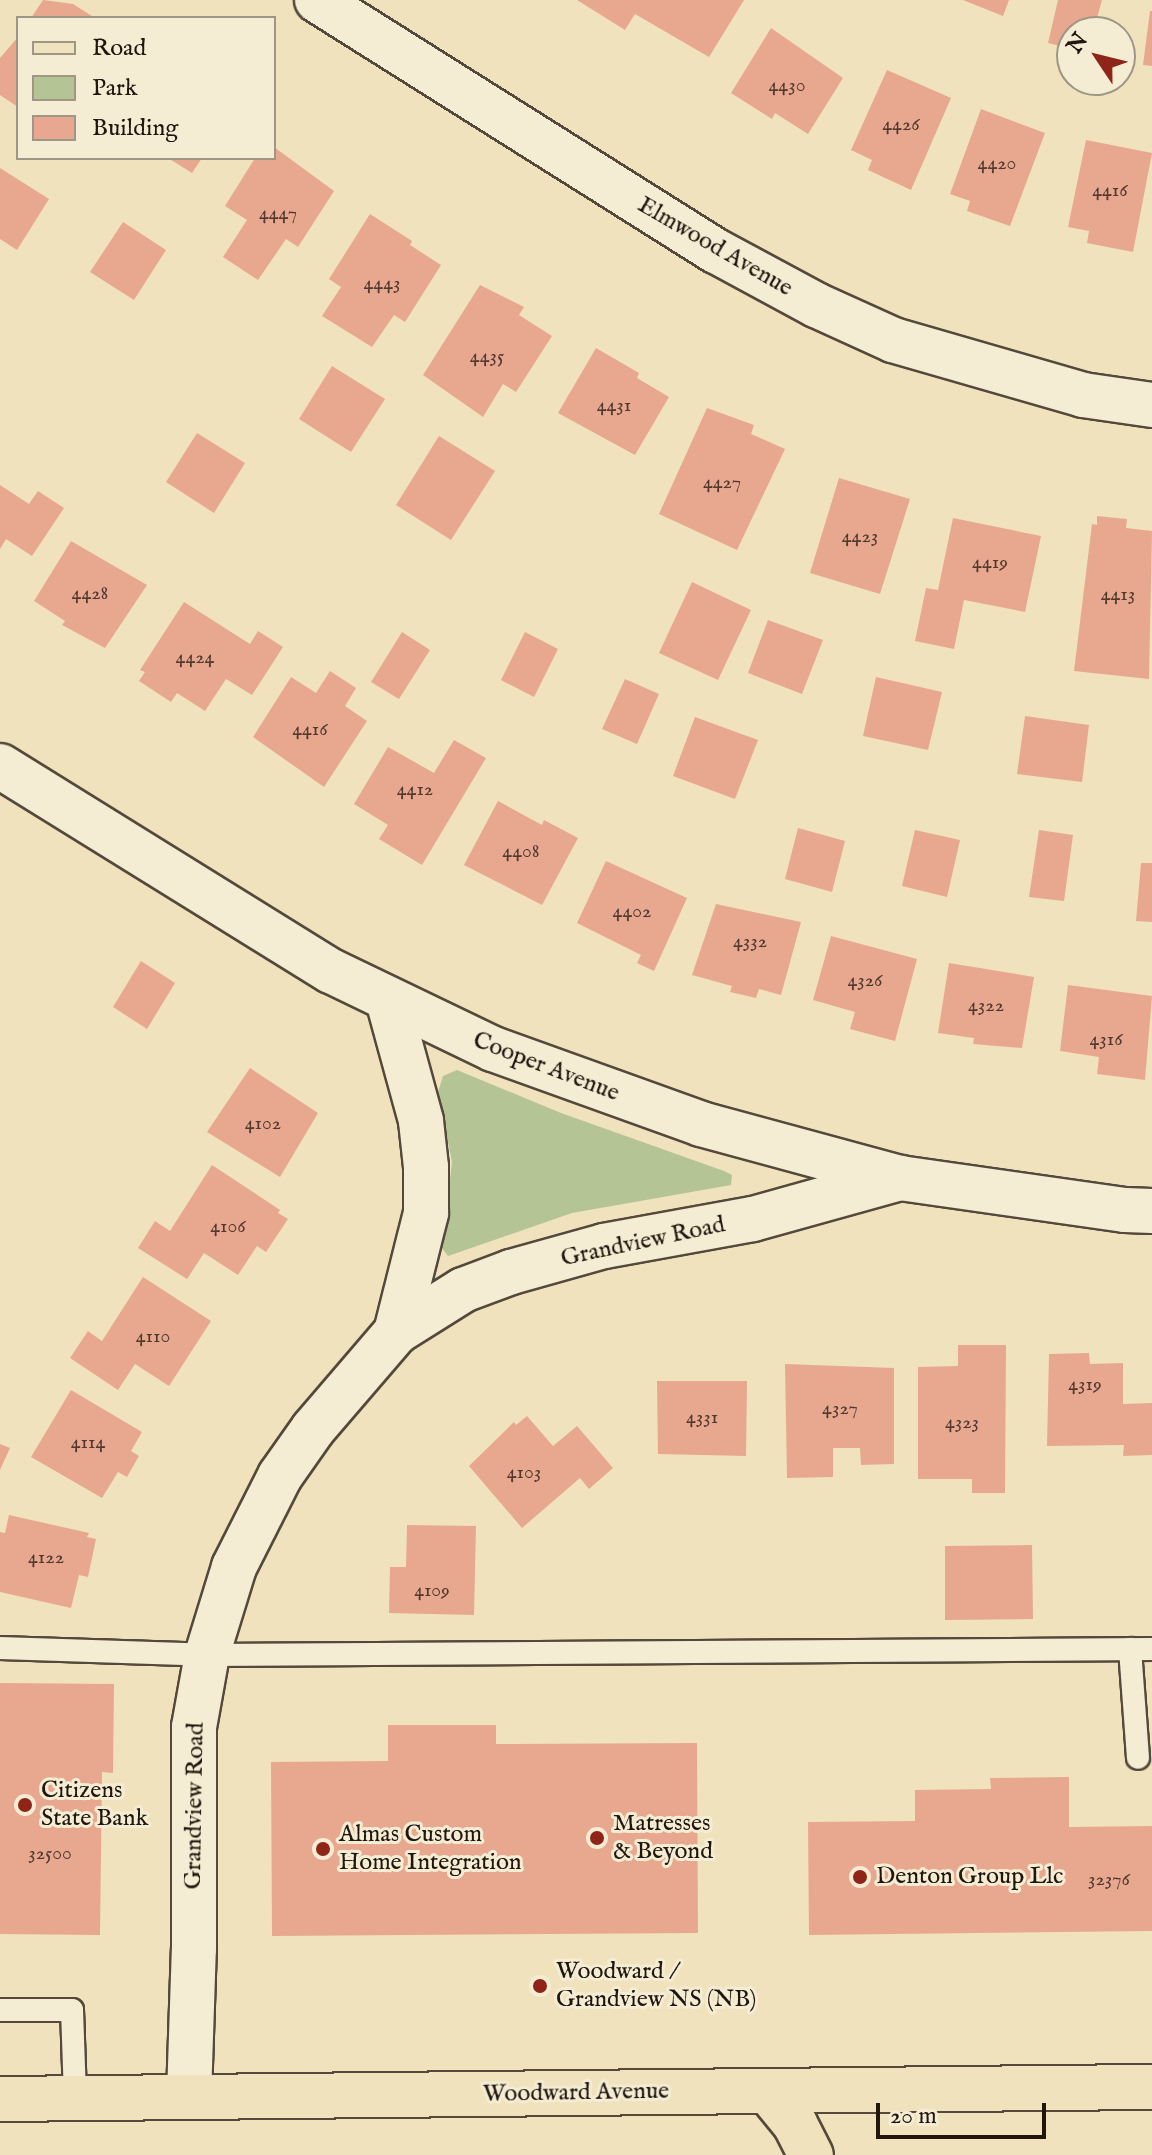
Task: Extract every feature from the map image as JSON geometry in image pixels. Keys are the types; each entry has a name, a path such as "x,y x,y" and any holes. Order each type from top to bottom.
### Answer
{"main road":[{"name":"Woodward Avenue","path":"0,2099 1152,2087"},
{"path":"768,2091 795,2124 811,2155"}],"street":[{"name":"Elmwood Avenue","path":"317,0 716,251 816,305 893,340 1083,395 1152,405"},
{"name":"Cooper Avenue","path":"0,766 262,930 388,1000 493,1049 673,1115 791,1151 900,1178 1125,1210 1152,1211"},
{"name":"Grandview Road","path":"388,1000 421,1121 426,1167 426,1213 396,1332"},
{"name":"Grandview Road","path":"189,2096 194,1949 194,1727 207,1655 234,1567 280,1476 313,1429 396,1332 463,1290 511,1272 604,1246 753,1219 900,1178"}],"lane":[{"path":"0,1648 207,1655 1141,1649 1138,1758"},
{"path":"0,2010 72,2010 75,2098"}],"green space":[{"path":"457,1070 561,1113 724,1171 732,1175 731,1185 572,1213 448,1256 442,1248 452,1162 438,1092 443,1076"}],"building":[{"path":"43,0 73,4 92,16 32,16"},
{"path":"577,0 744,0 709,57 635,14 625,30"},
{"path":"963,0 1009,0 1003,16"},
{"path":"1058,0 1102,0 1098,16 1056,16 1056,45 1048,43"},
{"path":"1152,11 1152,66 1143,65"},
{"path":"771,28 843,78 808,134 775,113 772,119 731,93"},
{"path":"16,39 16,106 0,95 0,58"},
{"path":"887,70 951,98 911,190 868,170 872,160 851,150"},
{"path":"981,109 1045,133 1010,226 967,211 970,201 950,194"},
{"path":"1086,140 1152,153 1133,252 1087,243 1089,231 1068,227"},
{"path":"276,148 334,191 298,247 286,239 258,280 223,257 247,220 225,206 254,160 276,160"},
{"path":"171,160 201,160 192,173"},
{"path":"0,168 49,199 17,250 0,239"},
{"path":"370,214 412,241 410,245 441,265 405,322 394,315 372,347 322,316 341,287 329,279"},
{"path":"123,222 166,250 134,300 90,272"},
{"path":"480,285 524,307 519,315 552,336 516,392 503,384 483,417 423,375"},
{"path":"596,348 639,373 637,378 669,397 635,455 558,413"},
{"path":"332,366 385,399 351,452 299,419"},
{"path":"707,408 754,425 751,434 785,449 737,550 659,514"},
{"path":"197,433 245,463 214,513 166,482"},
{"path":"439,436 495,471 451,540 396,505"},
{"path":"839,478 910,499 880,594 810,573"},
{"path":"0,485 29,504 38,491 64,508 32,556 6,539 0,549"},
{"path":"1097,516 1127,519 1126,528 1152,531 1149,679 1074,671 1092,524 1097,525"},
{"path":"953,518 1041,536 1025,612 964,600 954,649 915,641 926,588 938,590"},
{"path":"71,541 147,585 105,648 62,625 65,621 34,601"},
{"path":"692,582 751,610 718,680 659,653"},
{"path":"184,602 250,644 258,631 283,647 252,695 226,679 205,711 177,693 171,702 139,681 145,672 140,670"},
{"path":"768,620 823,640 802,694 748,673"},
{"path":"402,632 430,650 399,699 371,682"},
{"path":"525,632 558,649 534,697 501,680"},
{"path":"330,671 356,688 345,706 367,721 324,787 253,737 291,677 316,693"},
{"path":"876,677 942,692 928,750 863,736"},
{"path":"625,679 659,694 637,744 602,729"},
{"path":"1025,716 1089,725 1082,782 1017,774"},
{"path":"695,717 758,740 735,799 673,776"},
{"path":"454,740 486,758 422,865 379,839 388,825 354,804 388,747 434,773"},
{"path":"498,801 542,825 544,820 578,838 542,905 464,865"},
{"path":"798,828 845,841 832,892 785,879"},
{"path":"915,830 960,840 947,897 902,886"},
{"path":"1039,830 1073,835 1064,901 1029,897"},
{"path":"606,861 687,898 654,971 637,963 641,955 577,923"},
{"path":"1141,863 1152,863 1152,922 1136,921"},
{"path":"716,904 801,922 781,995 759,989 756,998 730,992 732,986 692,975"},
{"path":"831,936 917,959 895,1041 850,1029 855,1012 813,1000"},
{"path":"141,961 175,983 147,1029 113,1007"},
{"path":"949,963 1034,977 1022,1048 973,1044 974,1038 938,1033"},
{"path":"1068,985 1152,996 1145,1080 1097,1074 1099,1057 1060,1051"},
{"path":"250,1068 318,1113 280,1177 207,1132"},
{"path":"212,1165 280,1210 278,1213 288,1219 266,1252 257,1246 238,1275 204,1253 187,1279 138,1248 155,1221 170,1231"},
{"path":"143,1277 211,1321 169,1386 135,1364 118,1390 70,1358 88,1331 102,1341"},
{"path":"958,1345 1006,1345 1005,1493 972,1493 972,1479 918,1479 918,1367 958,1366"},
{"path":"1089,1353 1090,1364 1123,1363 1123,1404 1152,1403 1152,1455 1123,1456 1124,1445 1047,1446 1049,1354"},
{"path":"785,1364 894,1368 894,1464 861,1465 860,1448 833,1448 833,1477 787,1478"},
{"path":"657,1381 747,1381 746,1456 658,1454"},
{"path":"71,1390 142,1432 131,1451 139,1456 127,1477 118,1472 102,1498 31,1457"},
{"path":"527,1416 553,1446 577,1426 613,1468 589,1489 580,1478 522,1528 469,1466 514,1422 516,1425"},
{"path":"0,1444 10,1448 0,1470"},
{"path":"9,1515 89,1533 87,1537 96,1539 88,1577 79,1575 71,1608 0,1592 0,1532 5,1533"},
{"path":"407,1525 476,1526 474,1615 389,1613 390,1567 406,1567"},
{"path":"1032,1545 1033,1619 945,1620 945,1546"},
{"path":"0,1683 114,1684 113,1773 102,1772 100,1935 0,1934"},
{"path":"388,1725 496,1725 496,1744 697,1743 698,1933 272,1936 271,1762 388,1761"},
{"path":"1069,1777 1069,1827 1152,1826 1152,1931 809,1935 808,1822 915,1821 915,1790 991,1789 990,1778"}],"place":[{"name":"Citizens State Bank","path":"25,1805"},
{"name":"Matresses & Beyond","path":"597,1838"},
{"name":"Almas Custom Home Integration","path":"323,1849"},
{"name":"Denton Group Llc","path":"860,1877"},
{"name":"Woodward / Grandview NS (NB)","path":"540,1986"}]}
